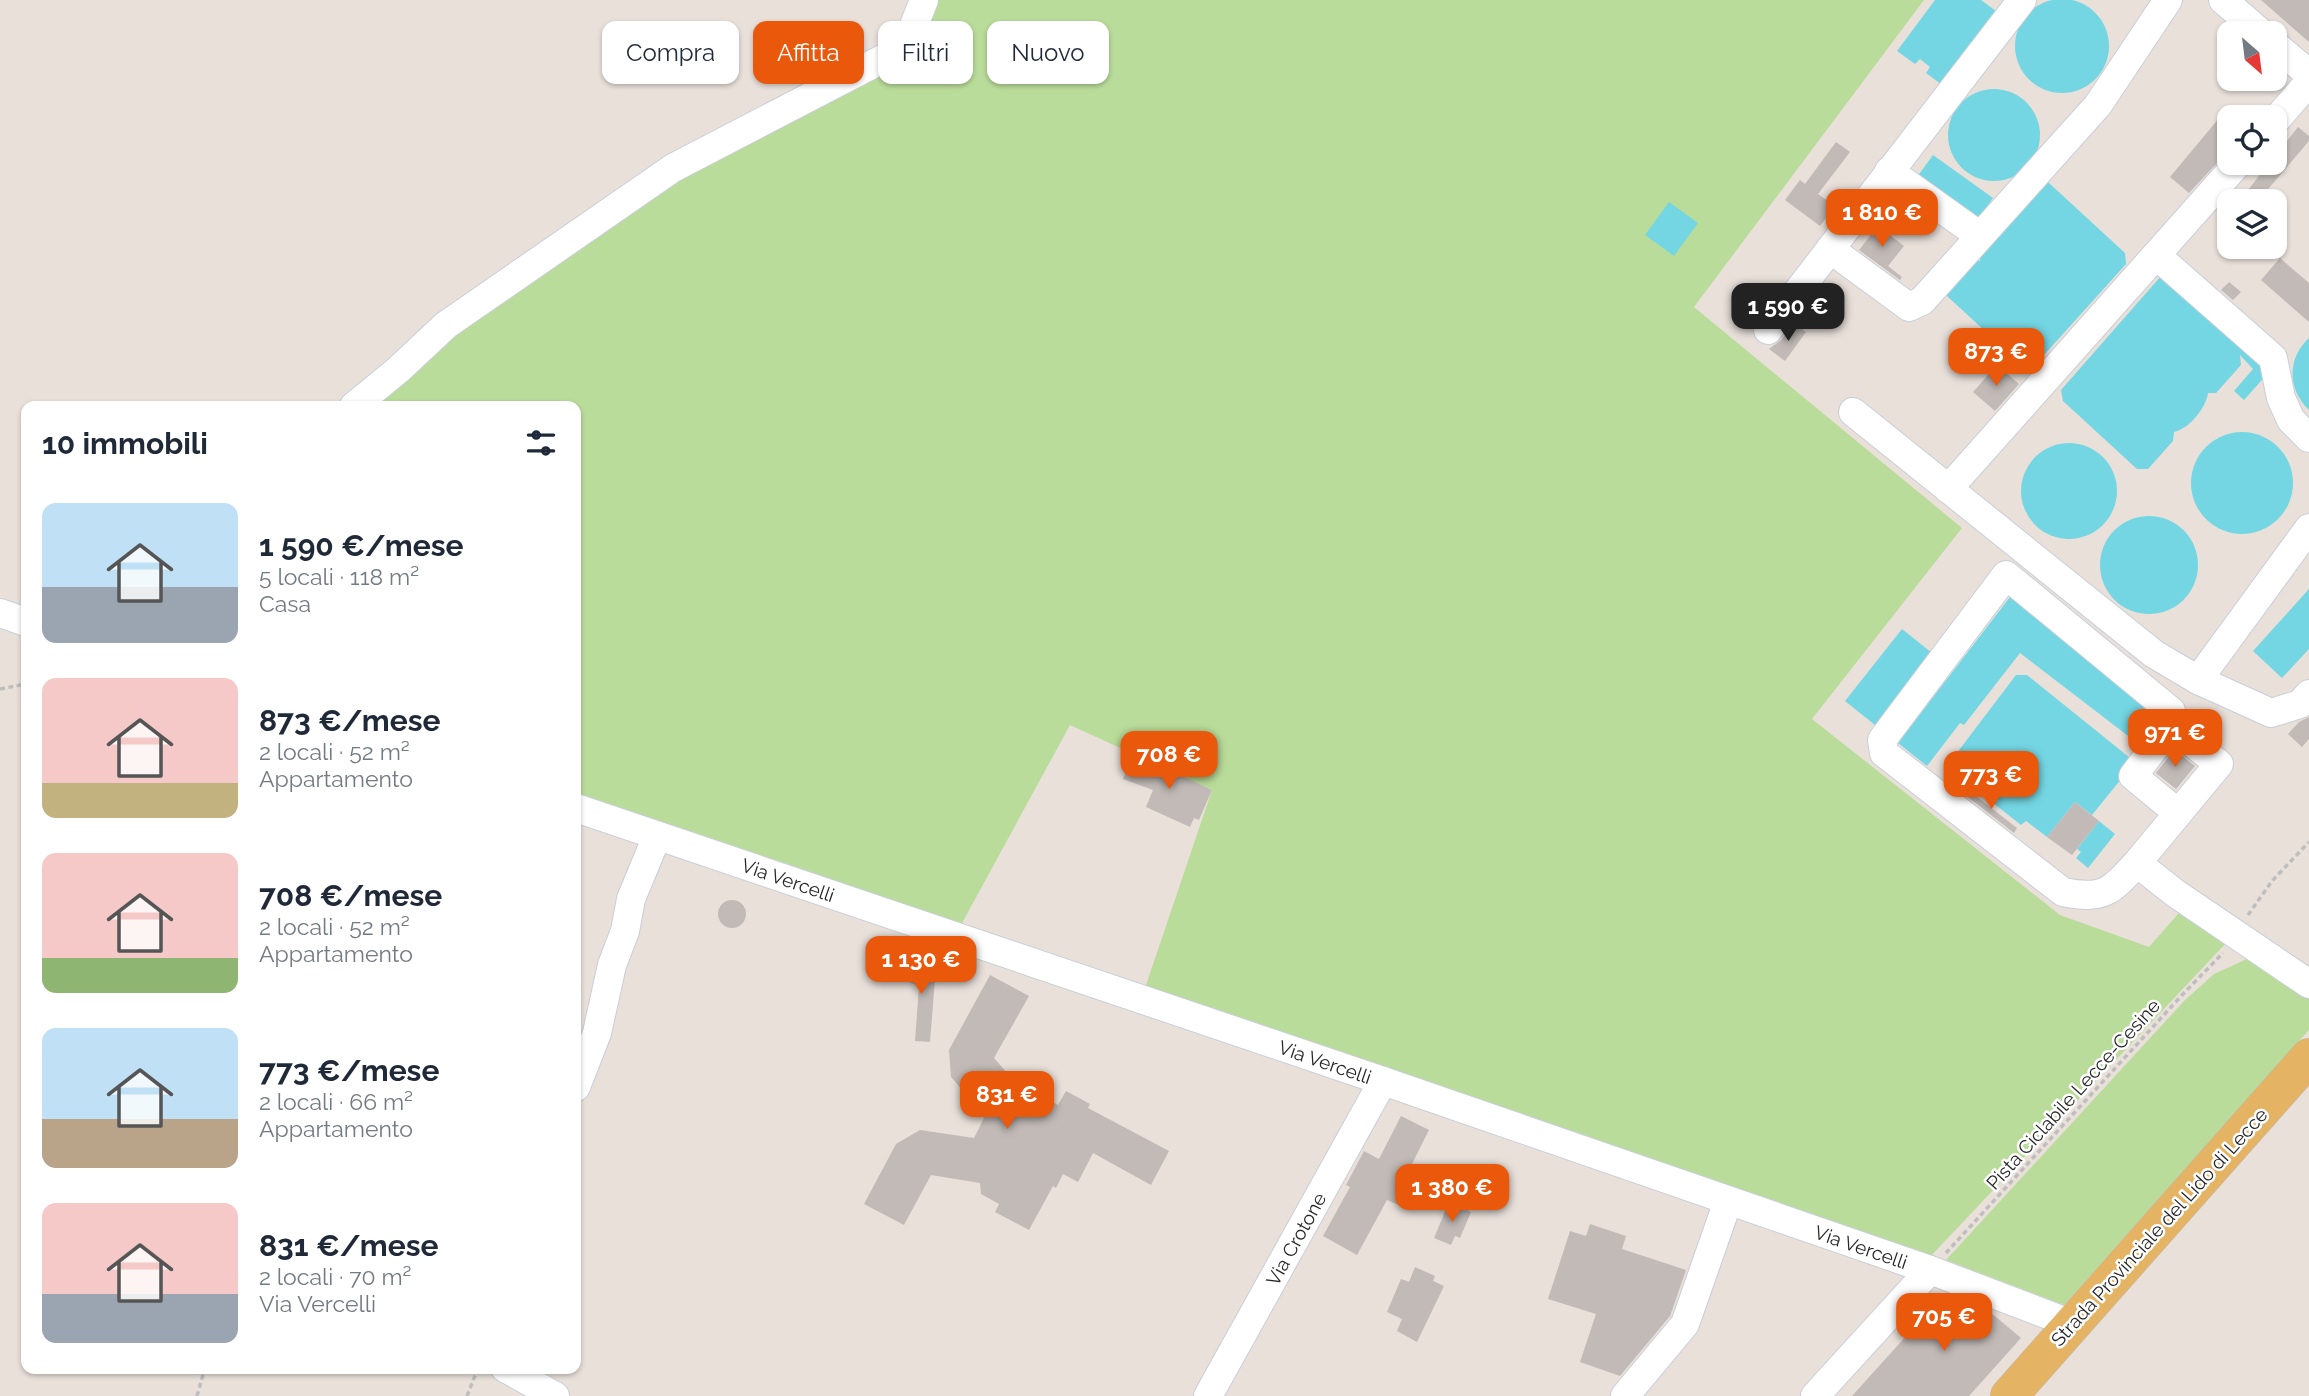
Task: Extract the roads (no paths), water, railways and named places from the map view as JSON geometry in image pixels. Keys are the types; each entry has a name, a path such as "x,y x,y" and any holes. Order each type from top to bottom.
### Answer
{"main road":[{"name":"Strada Provinciale del Lido di Lecce","path":"2008,1396 2309,1057"},
{"name":"Strada Provinciale del Lido di Lecce","path":"2039,1396 2309,1094"}],"street":[{"path":"360,401 446,325 673,168 894,53 909,38 924,0"},
{"path":"1768,330 2022,0"},
{"path":"1830,249 1909,307 1922,301 2098,104 2168,0"},
{"path":"2236,4 2251,21"},
{"path":"2287,55 2309,74"},
{"path":"2287,107 2309,82"},
{"path":"1889,171 1980,236"},
{"path":"1948,489 2227,175"},
{"path":"2156,255 2273,358 2281,398 2291,420 2309,438"},
{"path":"1853,412 2154,654 2198,680 2271,713 2300,704 2309,694"},
{"path":"2198,680 2309,528"},
{"path":"2171,726 2219,764 2137,863 2113,889 2088,897 2063,892 1884,753 1882,740 2006,575 2171,711 2171,726 2133,776 2178,813"},
{"path":"0,613 21,620"},
{"name":"Via Vercelli","path":"581,810 1383,1081 1930,1270 2072,1324"},
{"path":"581,1074 597,1033 612,965 627,923 631,899 657,836"},
{"path":"2137,863 2236,936 2309,984"},
{"name":"Via Crotone","path":"1208,1396 1383,1081"},
{"path":"1625,1396 1685,1324 1728,1201"},
{"path":"1815,1396 1930,1270"},
{"path":"516,1374 555,1396"}],"water":[{"path":"2062,-1 2080,3 2095,13 2105,28 2109,46 2105,64 2095,79 2080,89 2062,93 2044,89 2029,79 2019,64 2015,46 2019,28 2029,13 2044,3"},
{"path":"1935,0 1981,0 2000,14 1945,87 1926,73 1930,67 1920,59 1915,64 1897,51"},
{"path":"1994,89 2012,92 2027,102 2037,117 2040,135 2037,153 2027,168 2012,178 1994,181 1976,178 1961,168 1951,153 1948,135 1951,117 1961,102 1976,92"},
{"path":"1933,155 1993,198 1977,221 1917,177"},
{"path":"2049,183 2125,253 2126,264 2035,365 2024,367 1947,296 1946,286 1970,260 1980,261 1981,250 2006,223 2013,222 2014,213 2040,184"},
{"path":"1669,202 1698,223 1674,256 1645,235"},
{"path":"2162,275 2269,372 2244,400 2234,391 2253,369 2240,355 2241,365 2216,393 2208,393 2196,417 2174,432 2173,441 2148,469 2137,469 2063,401 2061,390"},
{"path":"2309,338 2309,410 2297,393 2292,374 2297,355"},
{"path":"2242,432 2261,436 2278,447 2289,464 2293,483 2289,502 2278,519 2261,530 2242,534 2223,530 2206,519 2195,502 2191,483 2195,464 2206,447 2223,436"},
{"path":"2069,443 2087,446 2103,457 2114,473 2117,491 2114,509 2103,525 2087,536 2069,539 2051,536 2035,525 2024,509 2021,491 2024,473 2035,457 2051,446"},
{"path":"2149,516 2168,520 2183,531 2194,546 2198,565 2194,584 2183,599 2168,610 2149,614 2130,610 2115,599 2104,584 2100,565 2104,546 2115,531 2130,520"},
{"path":"2309,589 2309,649 2282,678 2253,651"},
{"path":"2010,597 2159,711 2136,742 2020,653 1964,725 1960,723 1927,766 1898,743"},
{"path":"1902,629 1937,657 1880,729 1845,701"},
{"path":"2016,675 2027,675 2135,762 2092,815 2075,802 2047,837 2026,821 2021,825 1949,768 1955,760 1953,758"},
{"path":"2099,821 2115,834 2088,868 2076,858 2081,852 2077,849"}]}
